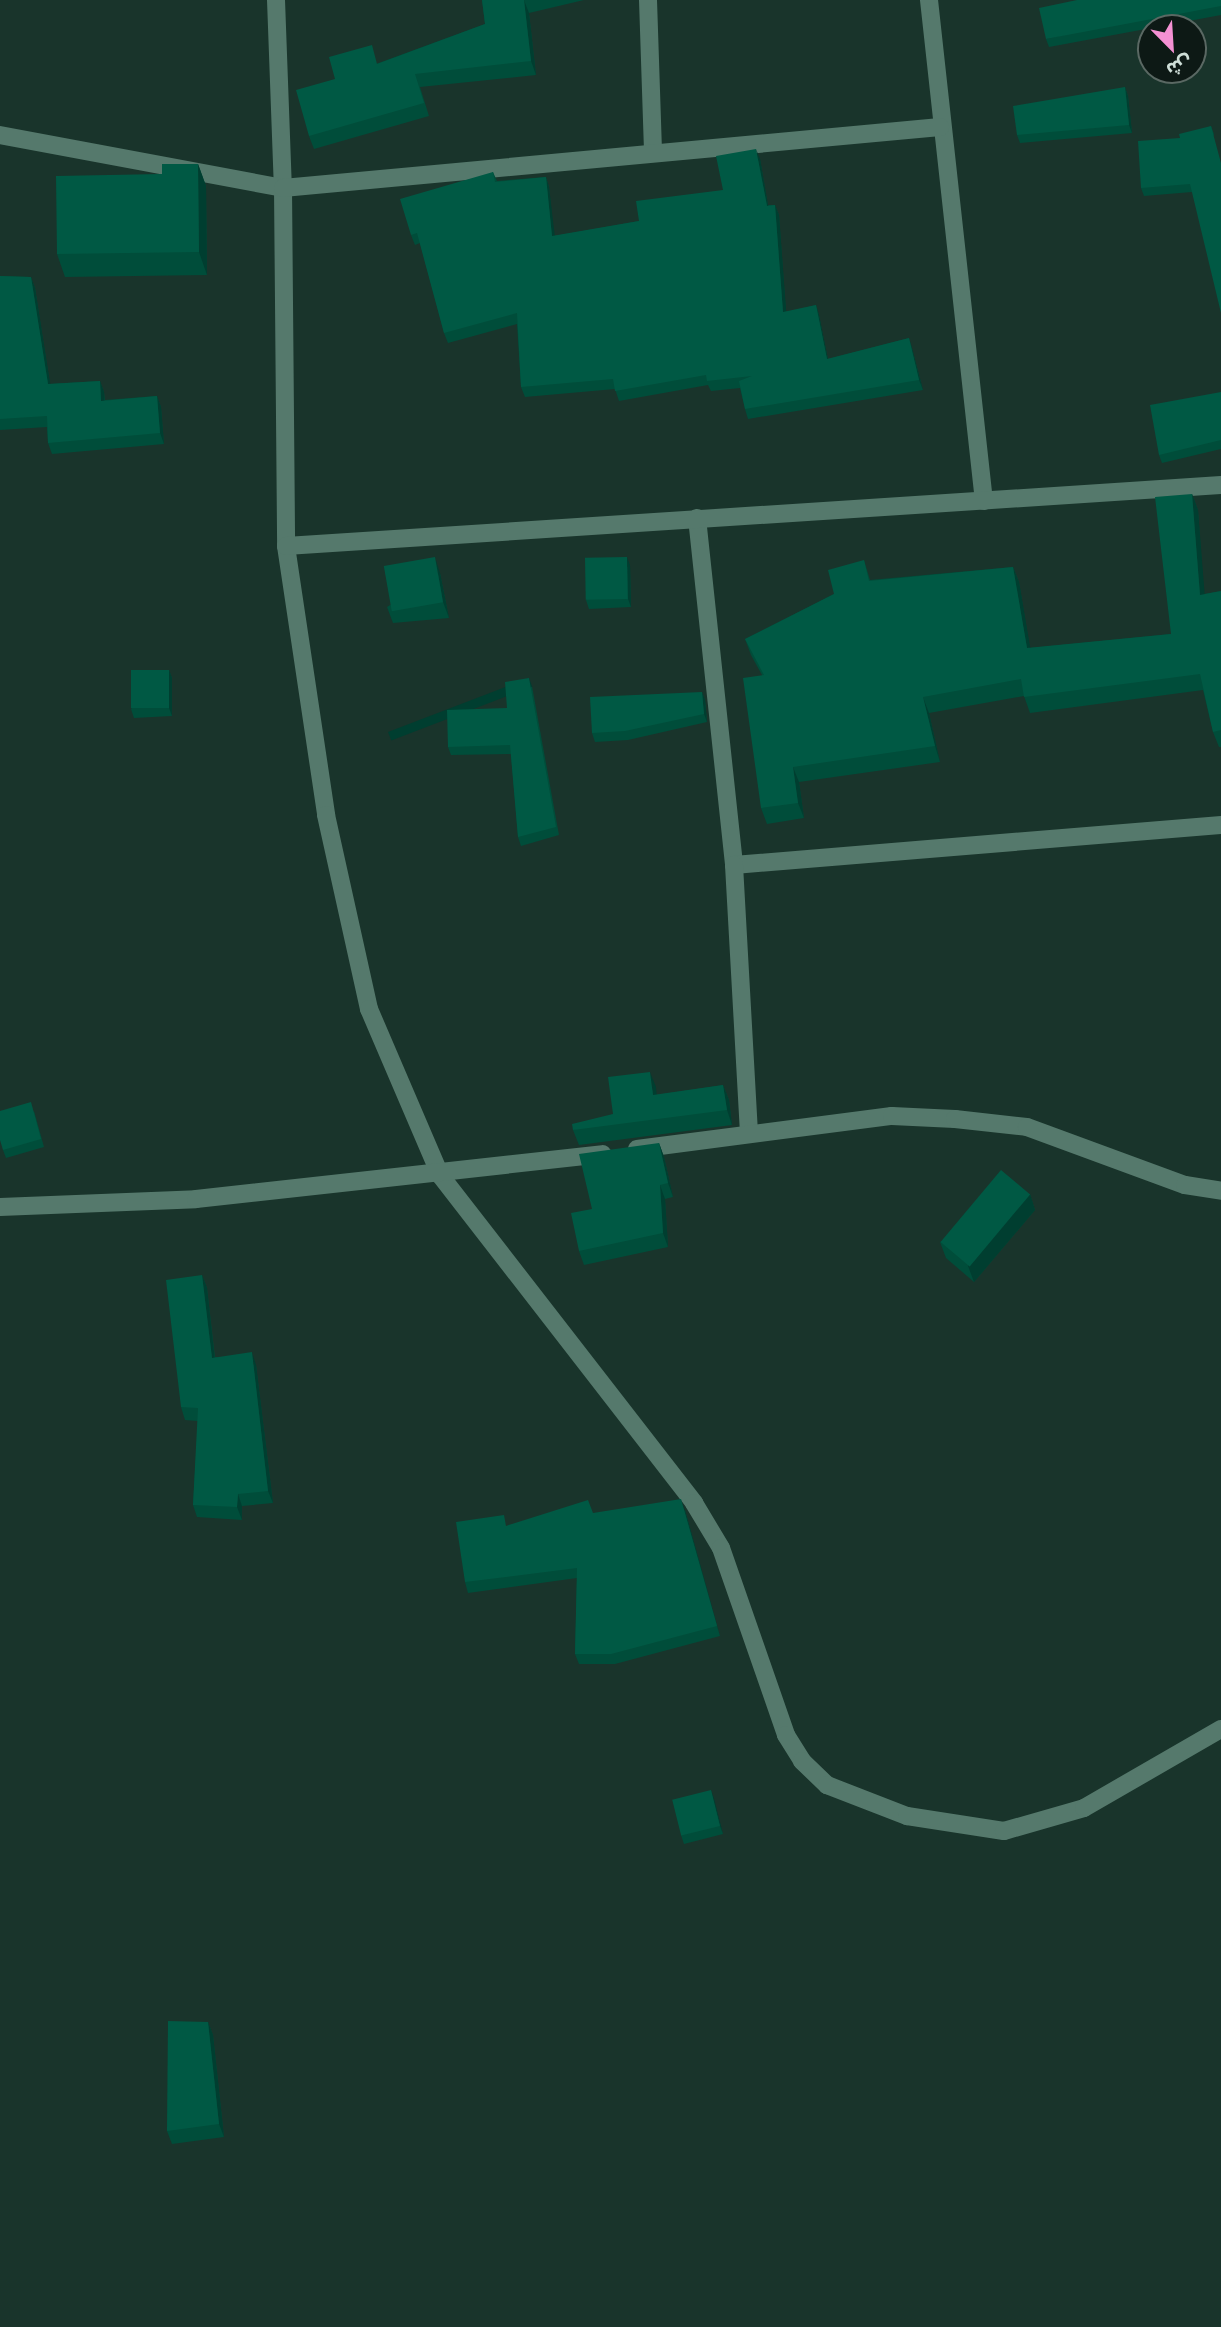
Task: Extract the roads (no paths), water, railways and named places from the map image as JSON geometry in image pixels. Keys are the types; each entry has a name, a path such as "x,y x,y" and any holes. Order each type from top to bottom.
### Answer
{"street":[{"path":"276,0 283,188 286,546 326,814 369,1009 439,1175 694,1503 721,1548 786,1735 802,1761 827,1785 907,1815 1004,1831 1084,1808 1221,1729"},
{"path":"648,0 653,152"},
{"path":"929,0 940,127 984,501"},
{"path":"0,135 283,188 940,127"},
{"path":"286,546 1221,485"},
{"path":"696,518 734,865 749,1134"},
{"path":"734,865 1221,825"},
{"path":"0,1207 196,1199 439,1175 892,1116 1027,1127 1185,1185 1221,1191"}]}
